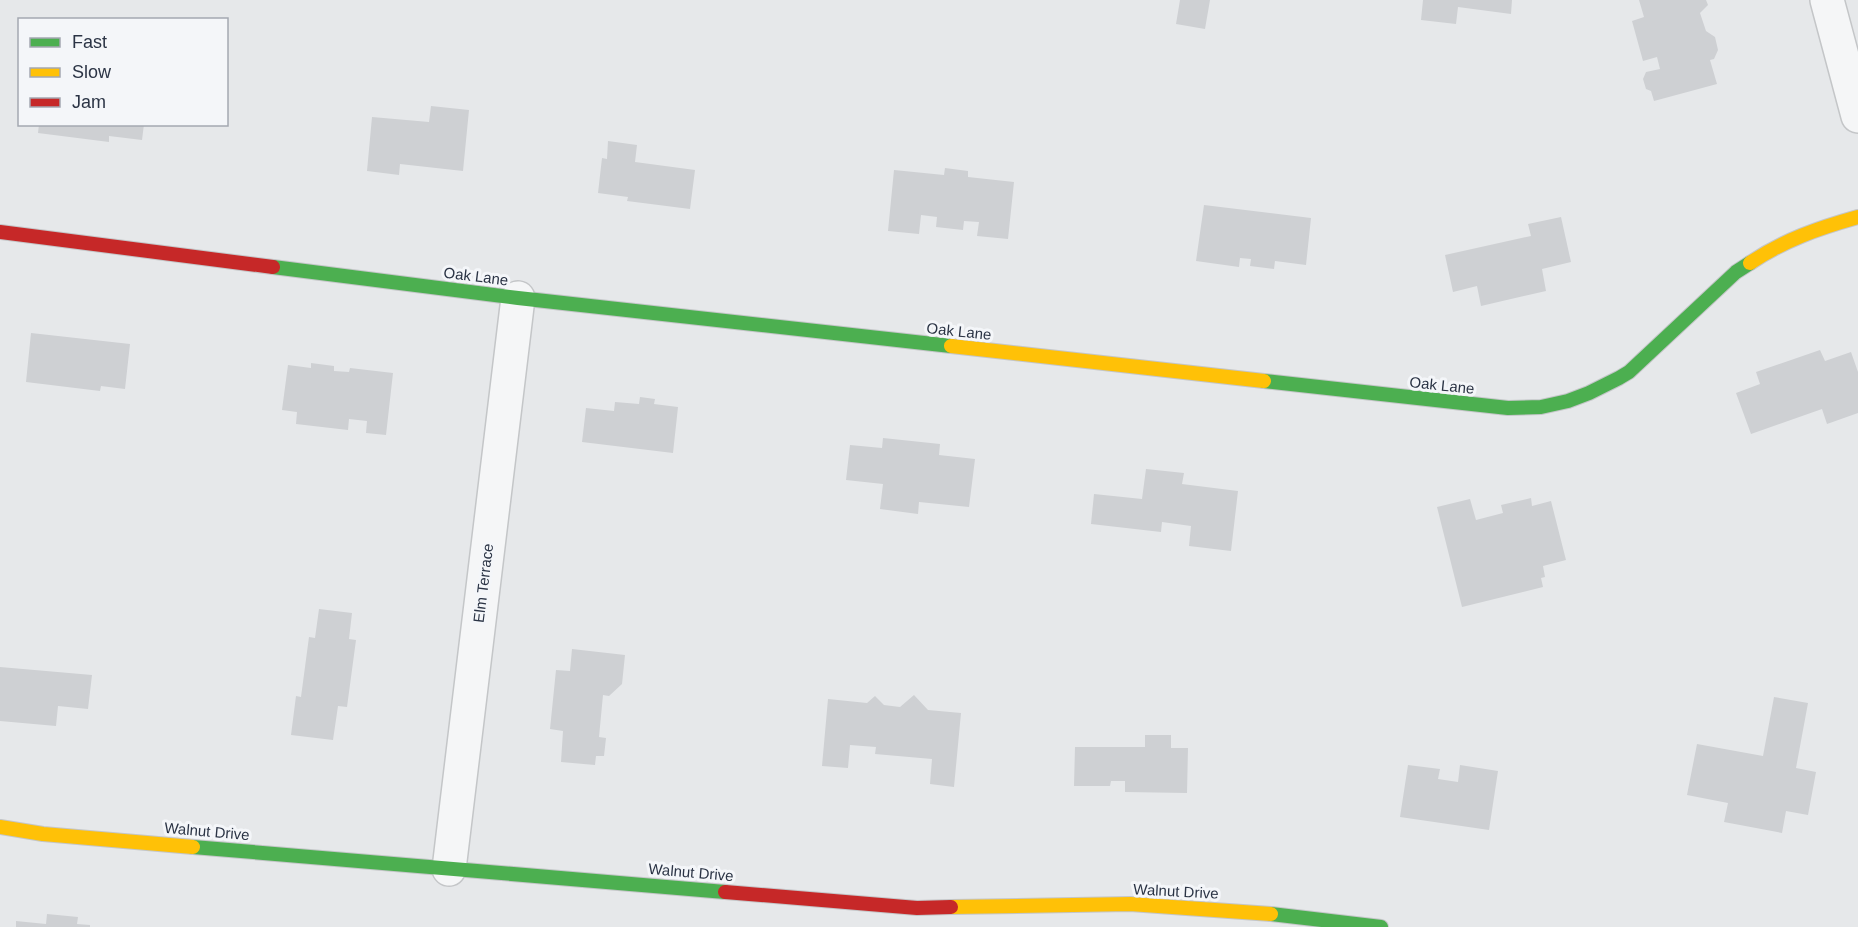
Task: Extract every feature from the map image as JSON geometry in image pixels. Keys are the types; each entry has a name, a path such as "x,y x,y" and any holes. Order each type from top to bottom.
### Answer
{"street":[{"path":"1827,0 1858,116"},
{"name":"Oak Lane","path":"0,232 518,298 1508,408 1547,406 1581,397 1613,382 1629,372 1736,272 1783,243 1815,229 1858,217"},
{"name":"Elm Terrace","path":"449,869 518,298"},
{"name":"Walnut Drive","path":"0,827 43,834 917,908 1130,904 1214,909 1381,927"}],"building":[{"path":"1180,0 1210,0 1205,29 1176,24"},
{"path":"1423,0 1512,0 1511,14 1458,7 1456,24 1421,20"},
{"path":"1639,0 1706,0 1708,5 1700,13 1706,31 1715,37 1718,50 1714,59 1710,60 1717,84 1654,101 1643,79 1646,72 1660,69 1657,57 1643,61 1632,21 1644,17"},
{"path":"431,106 469,110 463,171 400,164 399,175 367,171 372,117 429,122"},
{"path":"39,126 144,126 142,140 109,136 109,142 38,133"},
{"path":"608,141 637,145 635,162 695,170 690,209 627,201 628,197 598,193 602,158 607,159"},
{"path":"945,168 968,171 968,177 1014,182 1008,239 977,236 979,222 964,221 963,230 936,227 937,217 921,215 919,234 888,231 894,170 944,175"},
{"path":"1204,205 1311,218 1306,265 1275,261 1274,269 1250,266 1251,259 1240,258 1239,267 1196,261"},
{"path":"1561,217 1571,262 1542,269 1546,291 1481,306 1477,286 1453,292 1445,255 1531,236 1528,224"},
{"path":"31,333 130,344 125,389 101,386 100,391 26,382"},
{"path":"1820,350 1825,361 1851,352 1858,372 1858,413 1827,424 1822,409 1751,434 1736,393 1760,384 1756,372"},
{"path":"311,363 334,366 334,371 349,372 350,368 393,373 386,435 366,433 367,421 349,419 348,430 296,424 297,412 282,410 288,365 311,368"},
{"path":"640,397 655,399 654,404 678,407 673,453 582,442 586,408 614,411 615,402 639,404"},
{"path":"883,438 940,444 939,455 975,459 969,507 919,502 918,514 880,509 883,484 846,480 850,445 882,448"},
{"path":"1146,469 1184,473 1182,484 1238,491 1231,551 1189,546 1191,526 1162,522 1161,532 1091,524 1094,494 1142,499"},
{"path":"1531,498 1532,506 1551,501 1566,560 1543,566 1545,577 1541,578 1543,587 1462,607 1437,507 1470,499 1476,520 1503,513 1501,505"},
{"path":"319,609 352,613 349,639 356,640 347,707 338,706 333,740 291,735 296,696 301,697 309,637 315,638"},
{"path":"572,649 625,655 622,684 609,696 603,695 599,737 606,738 604,756 596,756 595,765 561,762 563,731 550,729 556,670 570,671"},
{"path":"0,667 92,675 88,709 58,706 56,726 0,721"},
{"path":"914,695 928,710 961,713 954,787 930,784 932,759 875,754 876,747 850,745 848,768 822,766 828,699 867,703 875,696 884,705 900,707"},
{"path":"1774,697 1808,703 1796,768 1816,772 1808,815 1786,811 1782,833 1724,822 1728,803 1687,795 1697,744 1763,756"},
{"path":"1145,735 1171,735 1171,748 1188,748 1187,793 1125,792 1125,781 1111,781 1110,786 1074,786 1075,747 1145,747"},
{"path":"1408,765 1440,769 1438,779 1458,782 1460,765 1498,771 1489,830 1400,817"},
{"path":"47,914 78,917 77,924 90,925 90,927 16,927 16,921 46,924"}],"traffic: fast":[{"path":"1264,381 1508,408 1541,407 1568,401 1629,372 1736,272 1750,263"},
{"path":"273,267 518,298 951,346"},
{"path":"193,847 725,892"},
{"path":"1271,914 1381,927"}],"traffic: slow":[{"path":"1750,263 1802,236 1858,217"},
{"path":"951,346 1264,381"},
{"path":"0,827 43,834 193,847"},
{"path":"951,907 1130,904 1271,914"}],"traffic: jam":[{"path":"0,232 273,267"},
{"path":"725,892 917,908 951,907"}]}
